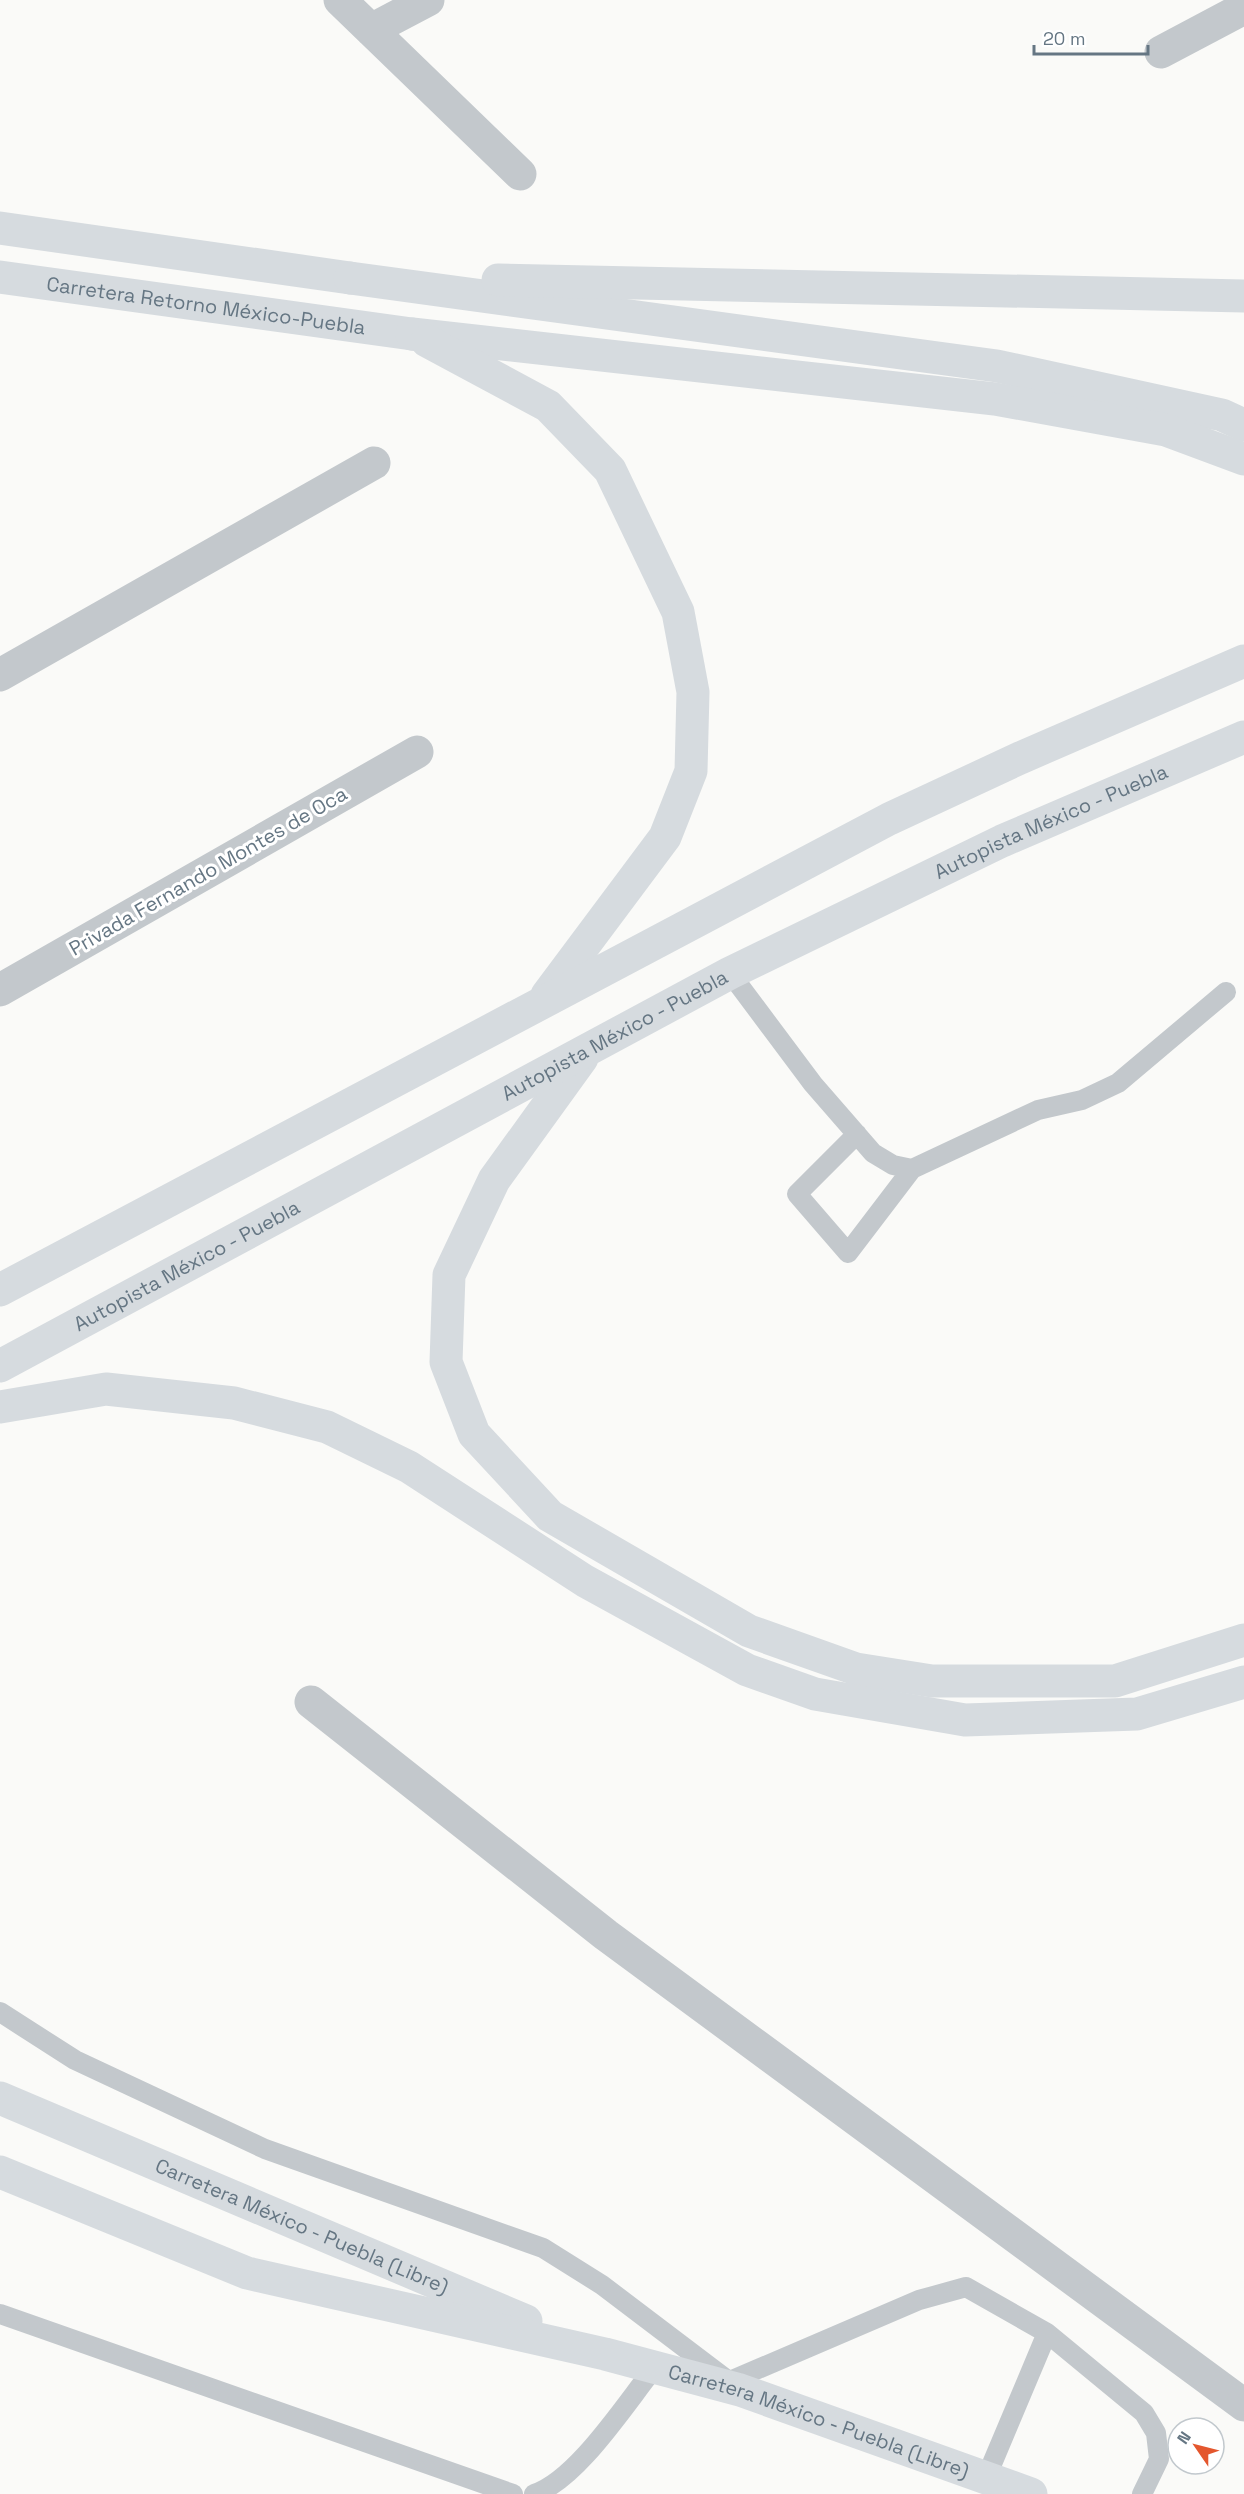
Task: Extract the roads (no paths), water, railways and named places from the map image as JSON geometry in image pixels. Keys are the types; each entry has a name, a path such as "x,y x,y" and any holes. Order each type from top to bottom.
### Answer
{"main road":[{"path":"0,228 997,366 1222,415 1244,424"},
{"name":"Carretera Retorno México-Puebla","path":"0,278 412,334 995,399 1166,430 1244,459"},
{"path":"350,278 1244,297"},
{"path":"412,334 548,406 610,470 678,612 693,692 691,771 665,837 543,1001"},
{"path":"0,1290 889,819 1020,758 1244,662"},
{"name":"Autopista México - Puebla","path":"0,1366 730,973 1002,841 1244,736"},
{"path":"586,1052 494,1180 449,1275 446,1362 474,1434 550,1516 749,1631 856,1669 932,1681 1115,1681 1244,1640"},
{"path":"0,1407 106,1389 234,1403 327,1427 409,1467 605,1592 747,1670 815,1694 976,1719 1137,1714 1244,1682"},
{"name":"Carretera México - Puebla (Libre)","path":"0,2098 605,2354"},
{"name":"Carretera México - Puebla (Libre)","path":"0,2172 247,2273 605,2354 735,2386 1031,2494"}],"street":[{"path":"340,0 520,174"},
{"path":"371,30 428,0"},
{"path":"1161,52 1244,8"},
{"path":"0,675 374,463"},
{"name":"Privada Fernando Montes de Oca","path":"0,990 417,752"},
{"path":"311,1702 606,1935 1244,2405"}],"lane":[{"path":"730,973 813,1084 873,1153 893,1165 912,1169"},
{"path":"857,1134 797,1194 848,1253 912,1169 1038,1110 1082,1100 1118,1083 1226,992"},
{"path":"0,2012 75,2060 265,2150 543,2248 602,2285 735,2386 919,2300 966,2287 1047,2333 1144,2413 1156,2433 1159,2459 1142,2494"},
{"path":"0,2314 513,2494"},
{"path":"986,2478 1047,2333"},
{"path":"534,2494 549,2489 584,2457 654,2367"}]}
